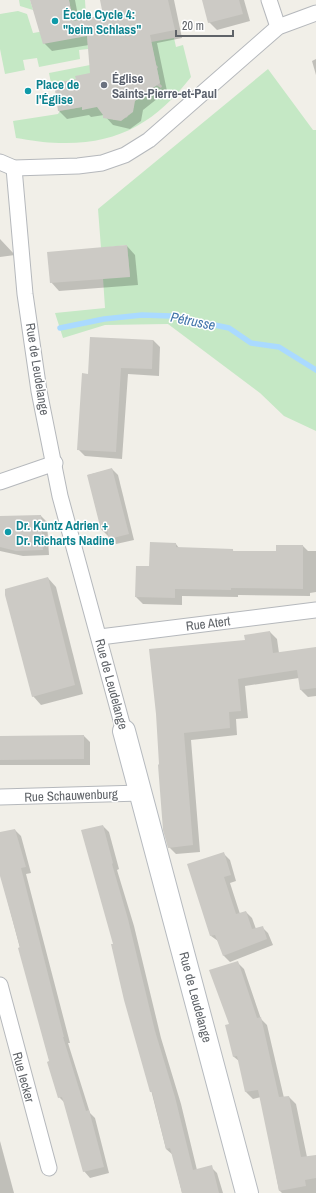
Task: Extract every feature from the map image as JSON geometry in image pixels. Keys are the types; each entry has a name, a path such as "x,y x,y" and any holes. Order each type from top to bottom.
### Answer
{"street":[{"path":"269,0 278,27"},
{"path":"0,162 14,168 78,166 102,163 125,154 149,140 278,27 316,13"},
{"name":"Rue de Leudelange","path":"14,168 25,294 39,391 55,463 60,496 100,637 247,1193"},
{"path":"0,482 55,463"},
{"name":"Rue Atert","path":"100,637 316,610"},
{"name":"Rue Schauwenburg","path":"0,797 141,792"},
{"name":"Rue Iecker","path":"0,985 48,1168"}],"green space":[{"path":"19,0 30,0 33,10 20,6"},
{"path":"69,0 85,0 88,49 79,50 80,59 39,67 37,58 23,60 25,70 5,74 0,49 0,14 18,11 27,14 33,33 39,32 76,38"},
{"path":"174,38 176,47 183,45 191,77 164,107 134,128 100,140 80,143 43,142 16,138 13,121 58,114 60,111 82,107 82,110 102,102 113,117 113,120 124,115 126,118 128,116 126,114 134,107 130,97 140,98 140,94 156,85 161,88 162,86 160,84 157,69 158,67 156,65 151,42"},
{"path":"90,65 97,75 77,76 76,79 51,83 49,73"},
{"path":"268,69 313,130 316,130 316,431 284,416 260,393 168,324 105,325 63,338 55,313 105,308 103,278 130,276 127,245 101,248 98,209"}],"building":[{"path":"30,0 69,0 73,21 103,15 100,0 168,0 175,30 150,35 160,83 135,101 133,112 121,121 103,118 103,115 97,107 82,110 82,107 58,111 54,83 76,79 75,76 90,73 87,36 43,44"},
{"path":"202,0 239,0 243,14 208,23"},
{"path":"127,245 130,277 50,283 47,252"},
{"path":"90,337 153,340 152,369 121,368 116,452 77,450 82,373 88,374"},
{"path":"112,468 129,534 109,539 107,529 101,530 87,475"},
{"path":"41,515 43,550 16,551 0,547 0,516"},
{"path":"150,542 176,543 176,547 233,549 233,551 276,551 276,545 303,545 303,589 175,589 175,598 135,597 136,566 149,566"},
{"path":"48,577 75,685 32,697 5,595 5,589"},
{"path":"270,631 273,653 316,647 316,688 300,690 297,670 238,679 241,711 229,712 230,728 184,733 193,845 168,848 163,830 156,714 149,649 245,640 244,635"},
{"path":"84,735 84,759 0,760 0,736"},
{"path":"103,825 112,864 128,919 155,1031 175,1097 193,1170 212,1165 219,1193 182,1193 170,1148 166,1149 152,1092 150,1092 124,1000 111,944 113,944 81,830"},
{"path":"15,829 26,867 21,868 63,1037 86,1111 89,1110 104,1167 83,1172 62,1097 58,1098 47,1062 49,1061 0,876 0,832"},
{"path":"224,852 231,875 224,877 236,914 246,911 252,929 263,926 267,939 223,956 215,935 210,936 187,864"},
{"path":"238,961 257,1018 261,1017 279,1097 289,1096 301,1157 316,1155 316,1178 305,1180 306,1186 279,1191 258,1090 245,1092 237,1056 233,1057 225,1025 229,1024 209,970"}],"waterway":[{"name":"Pétrusse","path":"60,328 104,319 142,315 171,316 229,328 251,343 279,347 316,370"}],"place":[{"name":"École Cycle 4: \"beim Schlass\"","path":"55,21"},
{"name":"Église Saints-Pierre-et-Paul","path":"104,85"},
{"name":"Place de l'Église","path":"28,91"},
{"name":"Dr. Kuntz Adrien + Dr. Richarts Nadine","path":"8,532"}]}
